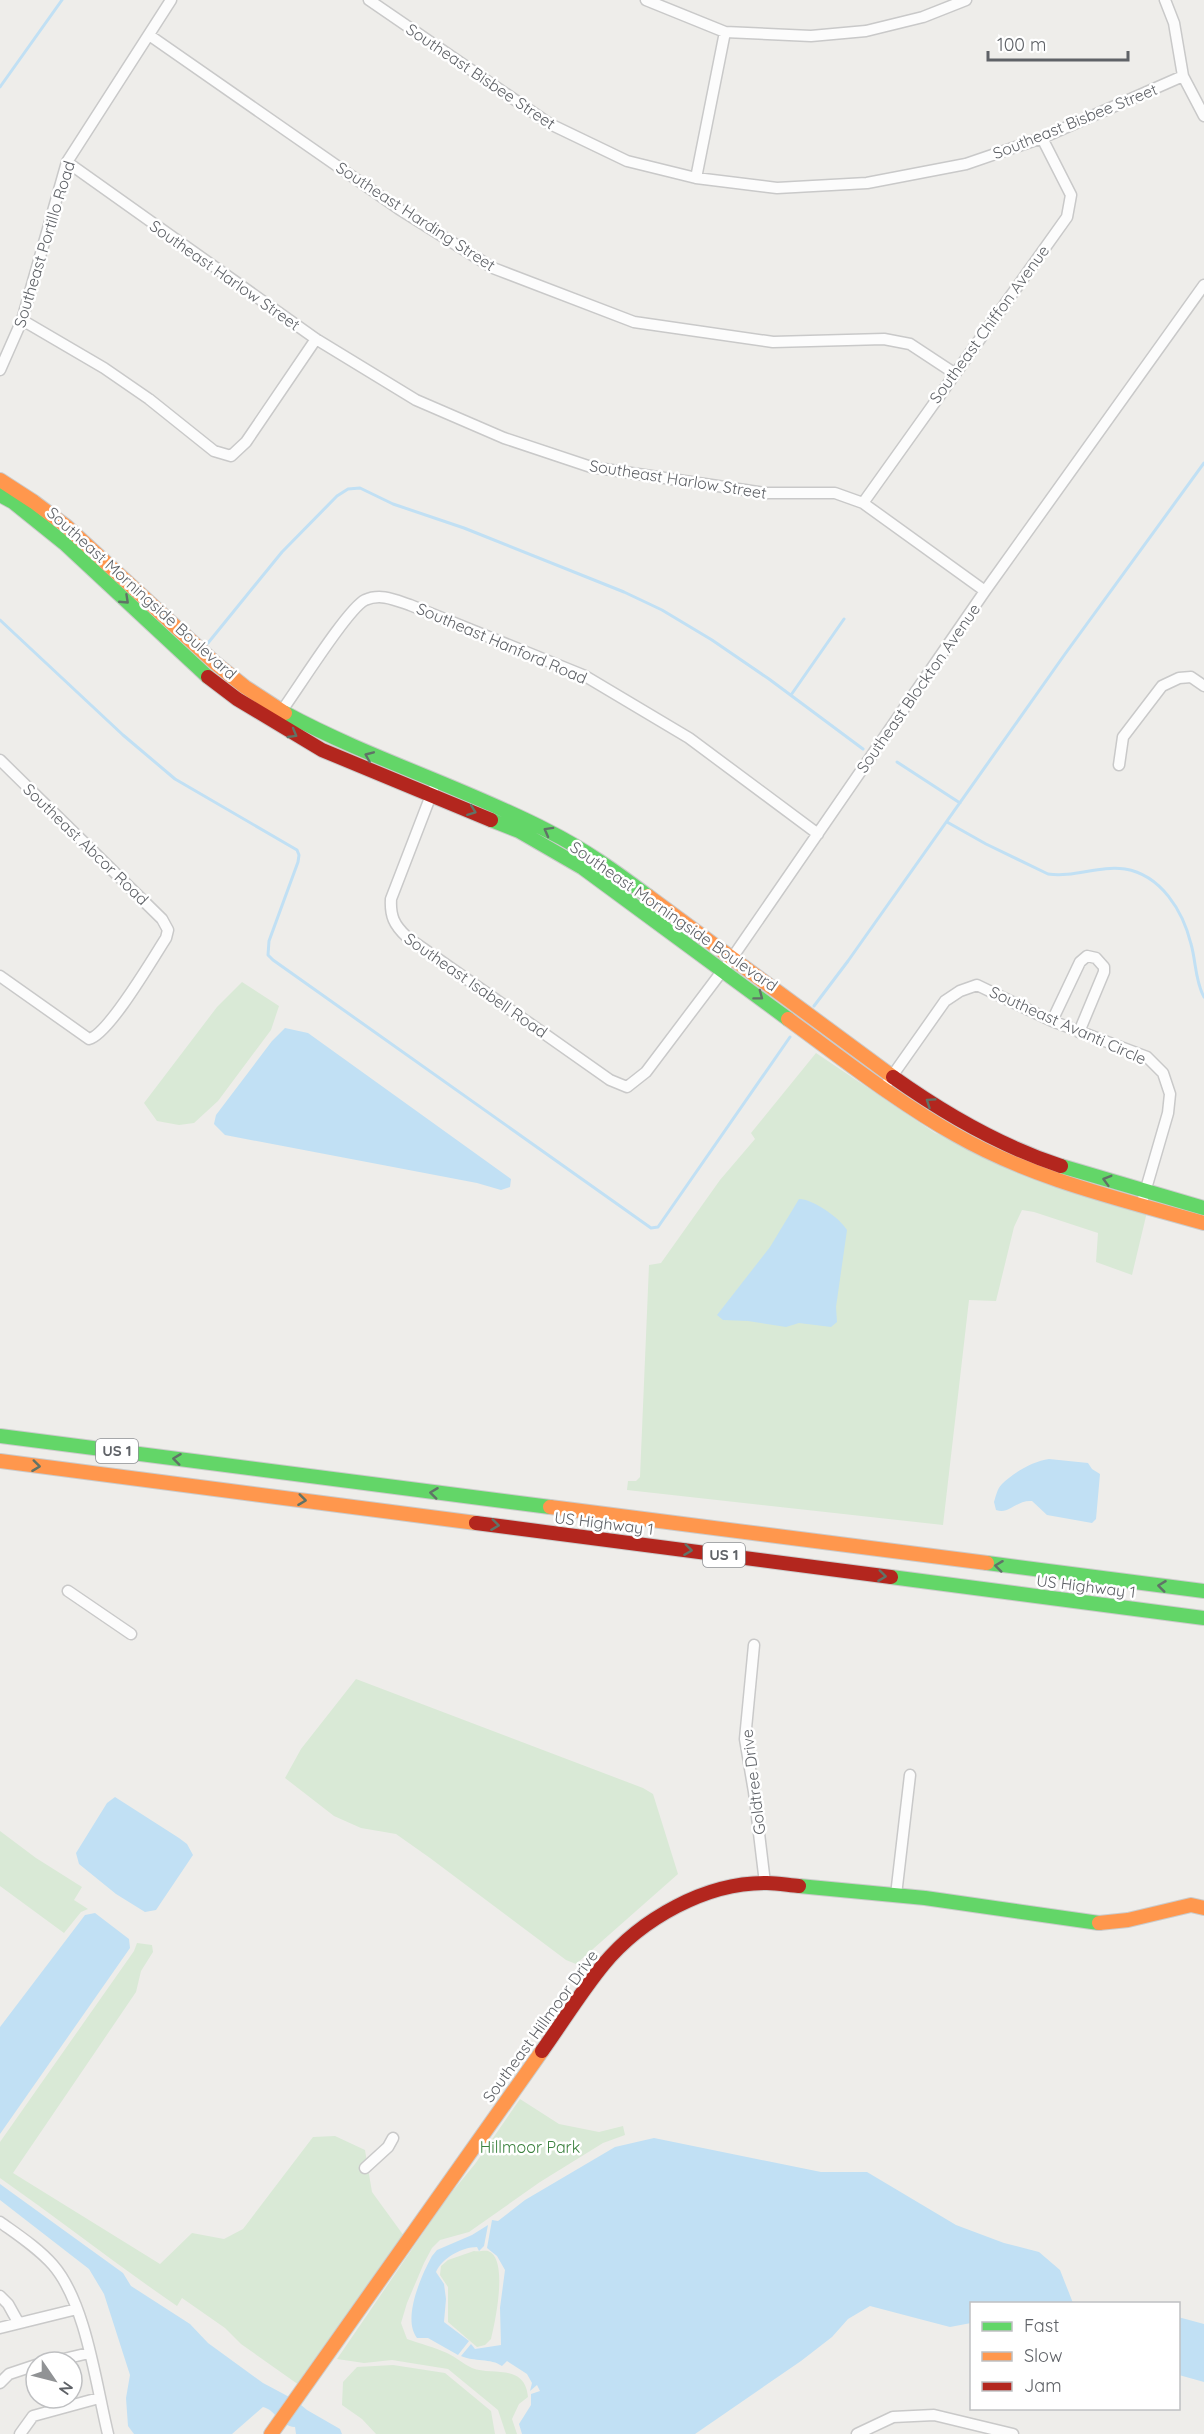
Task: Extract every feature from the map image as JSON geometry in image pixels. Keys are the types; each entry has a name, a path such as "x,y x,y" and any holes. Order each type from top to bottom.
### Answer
{"street":[{"name":"Southeast Portillo Road","path":"0,370 22,320 66,162 171,0"},
{"name":"Southeast Bisbee Street","path":"369,0 550,124 627,161 696,177 777,188 867,183 966,164 1042,138 1183,76"},
{"path":"646,0 725,32 811,36 866,31 923,17 966,0"},
{"path":"1166,0 1174,23 1183,76 1204,116"},
{"path":"696,177 725,32"},
{"name":"Southeast Harding Street","path":"149,34 399,208 493,268 634,322 773,342 884,339 910,344 954,373"},
{"name":"Southeast Chiffon Avenue","path":"863,503 1067,217 1071,195 1042,138"},
{"name":"Southeast Harlow Street","path":"66,162 315,339 416,400 504,438 591,467 765,494 835,493 863,503 985,591"},
{"name":"Southeast Blockton Avenue","path":"627,1087 646,1072 732,958 985,591 1204,285"},
{"path":"22,320 113,374 149,399 214,451 231,456 246,442 315,339"},
{"name":"Southeast Morningside Boulevard","path":"0,480 23,493 169,632 206,657 246,688 277,717 322,750 519,831 583,868 883,1089 957,1136 1080,1173 1204,1223"},
{"name":"Southeast Morningside Boulevard","path":"0,495 70,538"},
{"name":"Southeast Hanford Road","path":"277,717 346,618 364,600 384,596 585,676 689,738 818,834"},
{"path":"1119,765 1123,737 1162,686 1179,678 1191,677 1204,686"},
{"name":"Southeast Morningside Boulevard","path":"277,717 526,819 592,856 892,1076 1006,1152"},
{"name":"Southeast Abcor Road","path":"0,760 162,920 168,930 166,938 115,1015 96,1037 89,1039 0,976"},
{"name":"Southeast Isabell Road","path":"437,781 394,890 390,908 394,925 407,937 610,1080 627,1087"},
{"path":"1052,1021 1080,962 1087,956 1096,958 1104,967 1104,972 1079,1032"},
{"name":"Southeast Avanti Circle","path":"883,1089 945,1000 977,985 1052,1021 1147,1057 1163,1073 1170,1094 1168,1113 1143,1198"},
{"name":"Southeast Morningside Boulevard","path":"1143,1198 1204,1208"},
{"name":"US Highway 1","path":"0,1436 1204,1591"},
{"name":"US Highway 1","path":"0,1461 1204,1618"},
{"path":"202,1487 224,1478 235,1466"},
{"path":"244,1492 255,1482 278,1473"},
{"path":"761,1560 781,1551 787,1539"},
{"path":"788,1563 798,1552 825,1544"},
{"path":"68,1590 131,1634"},
{"name":"Goldtree Drive","path":"754,1645 745,1739 765,1883"},
{"path":"896,1895 910,1775"},
{"name":"Southeast Hillmoor Drive","path":"271,2434 604,1964 641,1927 677,1906 723,1889 765,1883 896,1895 1093,1923 1128,1920 1197,1906 1200,1896 1204,1894"},
{"path":"365,2168 388,2147 393,2138"},
{"path":"0,2222 31,2244 53,2264 65,2281 77,2309 108,2434"},
{"path":"0,2296 9,2304 18,2322"},
{"path":"0,2328 77,2309"},
{"path":"84,2354 89,2353"},
{"path":"0,2367 9,2374"},
{"path":"0,2383 9,2374 24,2370"},
{"path":"20,2434 33,2416 99,2398"},
{"path":"857,2434 893,2417 934,2415 1013,2434"}],"green space":[{"path":"242,982 279,1006 271,1030 218,1101 194,1123 179,1125 157,1121 144,1103 217,1007"},
{"path":"816,1053 935,1133 1147,1212 1132,1275 1096,1262 1098,1233 1022,1210 1014,1227 996,1301 969,1300 943,1525 627,1490 628,1481 636,1481 640,1477 649,1265 661,1263 720,1180 755,1139 751,1133"},
{"path":"356,1679 643,1788 653,1794 678,1874 576,1964 566,1960 396,1834 361,1828 334,1816 285,1778 301,1749"},
{"path":"0,1831 36,1858 82,1887 74,1900 88,1909 81,1912 64,1933 0,1886"},
{"path":"137,1943 152,1945 153,1952 141,1971 136,1992 13,2173 160,2264 192,2233 224,2239 243,2229 313,2137 335,2136 365,2150 372,2192 404,2236 299,2385 182,2298 177,2306 0,2178 0,2142 134,1951"},
{"name":"Hillmoor Park","path":"520,2099 559,2124 599,2132 623,2126 625,2135 603,2143 540,2182 469,2232 440,2240 432,2248 424,2263 401,2323 407,2339 447,2353 472,2368 506,2373 521,2379 526,2386 528,2397 519,2404 512,2419 517,2434 506,2434 498,2410 448,2369 392,2360 364,2363 337,2359 447,2198 475,2164"},
{"path":"474,2251 488,2251 494,2256 498,2265 499,2278 499,2292 491,2339 485,2345 477,2347 448,2322 448,2287 440,2275 441,2266 448,2260"},
{"path":"393,2365 445,2373 491,2411 495,2434 376,2434 362,2419 342,2405 343,2382 357,2367"}],"water":[{"path":"285,1028 308,1033 511,1179 510,1187 501,1190 477,1183 225,1135 214,1124 216,1115 272,1041"},
{"path":"799,1199 826,1210 847,1230 836,1307 837,1322 831,1327 799,1323 786,1327 723,1320 717,1315 770,1247"},
{"path":"1049,1459 1088,1463 1100,1474 1096,1519 1092,1523 1047,1515 1032,1501 1026,1501 1005,1511 996,1510 994,1502 1002,1484 1024,1468"},
{"path":"115,1797 179,1838 187,1844 193,1855 156,1910 145,1912 116,1894 79,1864 76,1853 107,1803"},
{"path":"95,1913 129,1939 130,1948 0,2134 0,2027 85,1915"},
{"path":"654,2138 821,2172 867,2172 956,2225 1004,2243 1039,2252 1060,2270 1073,2302 970,2302 970,2323 950,2327 870,2306 848,2319 832,2337 801,2361 695,2434 522,2434 519,2424 531,2405 531,2394 540,2391 537,2385 530,2391 532,2383 527,2374 507,2361 502,2366 461,2356 471,2344 475,2349 501,2345 500,2308 505,2270 497,2256 487,2248 492,2220 498,2221 525,2200 615,2147"},
{"path":"0,2184 123,2273 131,2286 190,2324 208,2343 263,2383 295,2400 307,2410 340,2429 342,2434 296,2434 295,2427 285,2424 263,2407 232,2434 134,2434 128,2426 126,2398 130,2375 104,2294 89,2269 0,2200"},
{"path":"488,2225 484,2246 479,2251 477,2247 459,2251 443,2262 436,2272 444,2284 446,2299 444,2322 469,2341 458,2355 428,2338 417,2338 411,2320 412,2309 418,2286 432,2256 437,2250 472,2235"},
{"path":"1180,2318 1204,2324 1204,2382 1180,2375"}],"waterway":[{"path":"0,87 62,0"},
{"path":"814,1006 1204,463"},
{"path":"208,643 282,552 337,496 348,489 360,488 393,504 464,528 624,592 662,610 712,640 769,679 863,749"},
{"path":"791,695 844,619"},
{"path":"0,620 123,735 175,779 297,850 298,862 269,941 268,955 273,960 651,1228 658,1227 790,1037"},
{"path":"897,762 960,803"},
{"path":"947,822 1048,874 1058,875 1115,868 1138,873 1149,879 1168,896 1182,919 1191,944 1204,997"}],"traffic: fast":[{"path":"0,495 13,502 64,543 208,677"},
{"path":"285,713 350,745 483,800 548,831 600,861 648,896"},
{"path":"491,820 519,831 583,868 788,1019"},
{"path":"1061,1166 1204,1208"},
{"path":"0,1436 550,1507"},
{"path":"987,1563 1204,1591"},
{"path":"891,1577 1204,1618"},
{"path":"799,1886 925,1898 1099,1923"}],"traffic: slow":[{"path":"0,480 66,526 214,662 245,687 285,713"},
{"path":"648,896 893,1077"},
{"path":"788,1019 913,1109 985,1150 1046,1176 1204,1223"},
{"path":"0,1461 476,1523"},
{"path":"550,1507 987,1563"},
{"path":"1099,1923 1128,1920 1191,1905 1204,1908"},
{"path":"271,2434 542,2051"}],"traffic: jam":[{"path":"208,677 237,699 322,750 491,820"},
{"path":"893,1077 974,1128 1016,1149 1061,1166"},
{"path":"476,1523 891,1577"},
{"path":"542,2051 579,1997 618,1948 676,1906 698,1896 744,1884 767,1883 799,1886"}]}
